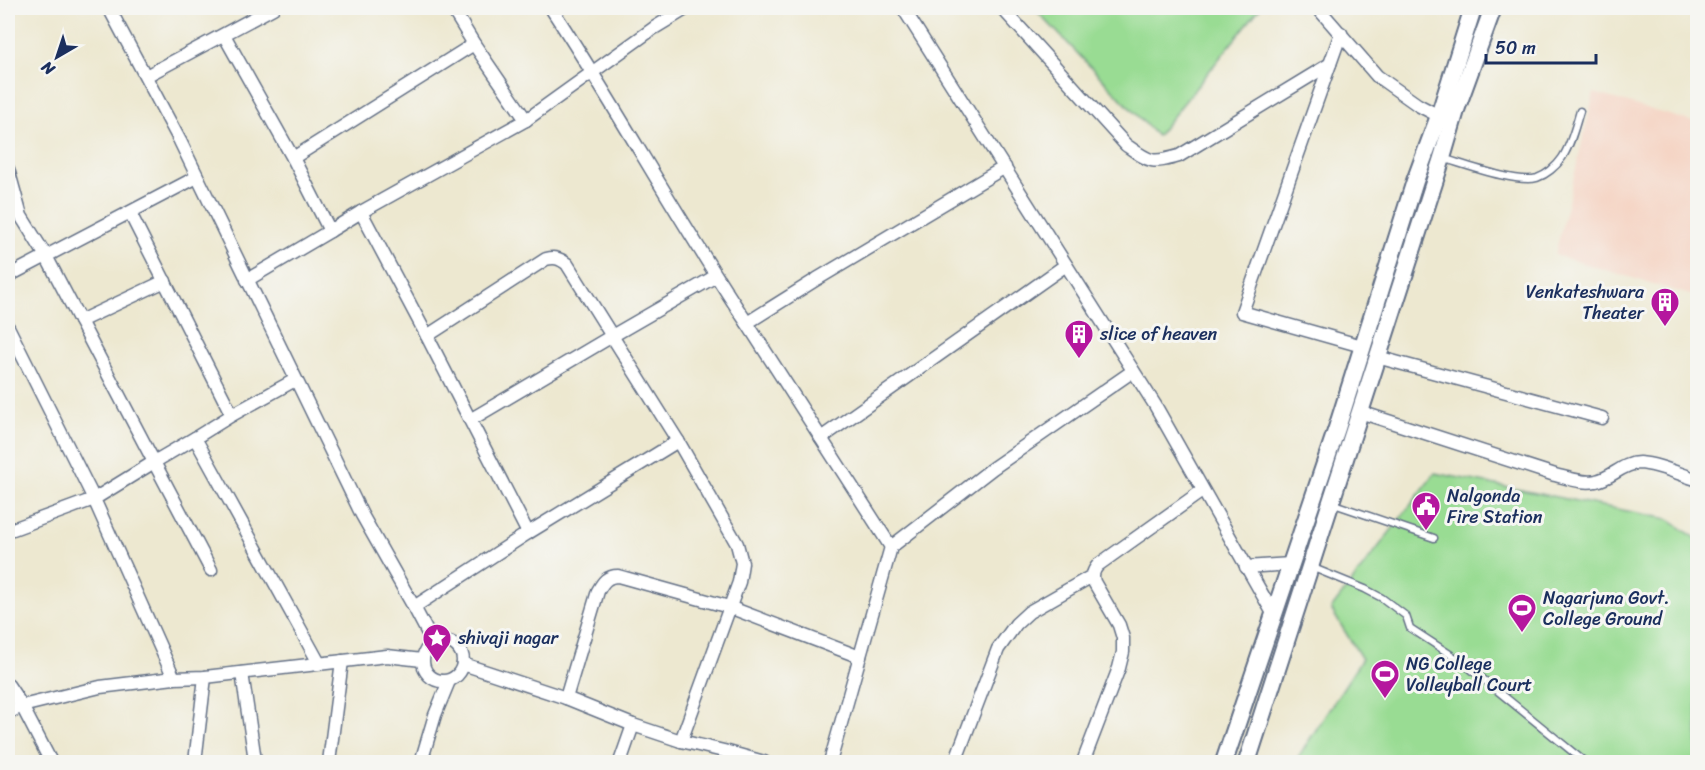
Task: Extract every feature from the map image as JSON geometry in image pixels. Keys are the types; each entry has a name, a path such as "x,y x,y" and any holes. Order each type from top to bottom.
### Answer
{"main road":[{"path":"1224,762 1473,8"},
{"path":"1247,762 1457,107 1492,8"}],"street":[{"path":"110,8 197,177 362,515 433,643"},
{"path":"146,76 273,8"},
{"path":"452,8 526,120"},
{"path":"551,8 593,71 716,276 891,547"},
{"path":"247,280 361,212 526,120 654,28 687,8"},
{"path":"903,8 1155,405 1274,615"},
{"path":"1002,8 1126,145 1145,159 1159,161 1179,156 1330,64"},
{"path":"1318,8 1377,76 1418,105 1439,116"},
{"path":"1341,33 1242,312 1362,346"},
{"path":"224,34 293,158 330,231"},
{"path":"293,158 474,44"},
{"path":"747,323 1005,167"},
{"path":"8,170 21,216 80,321 211,570"},
{"path":"8,276 197,177"},
{"path":"361,212 528,533"},
{"path":"130,213 232,415"},
{"path":"427,336 546,259 560,258 567,264 678,441 737,544 742,563 739,582 681,741"},
{"path":"821,438 1066,265"},
{"path":"470,420 716,276"},
{"path":"80,321 165,281"},
{"path":"8,327 94,499 174,678"},
{"path":"1377,357 1602,418"},
{"path":"830,762 891,547 993,468 1133,371"},
{"path":"8,529 94,499 232,415 295,380"},
{"path":"1360,411 1555,475 1581,481 1596,481 1624,467 1638,463 1698,480"},
{"path":"195,438 319,663"},
{"path":"414,607 528,533 678,441"},
{"path":"1083,762 1119,668 1123,651 1123,638 1119,625 1094,582 1092,576 1094,570 1202,491"},
{"path":"1246,567 1291,564"},
{"path":"566,698 598,591 605,580 611,576 618,576 729,608 860,657"},
{"path":"956,762 998,649 1007,634 1029,612 1092,576"},
{"path":"448,641 460,650 463,664 458,676 441,682 427,675 422,660 427,647 433,643 448,641"},
{"path":"8,713 22,706 100,687 387,656 422,660"},
{"path":"329,762 342,661"},
{"path":"463,664 566,698 633,725 727,757 764,762"},
{"path":"242,673 249,730 255,760 259,762"},
{"path":"195,762 205,677"},
{"path":"421,762 435,715 449,681"},
{"path":"8,685 22,706 51,762"},
{"path":"620,762 633,725"}],"lane":[{"path":"1442,158 1521,179 1535,179 1548,173 1561,159 1568,148 1580,111"},
{"path":"1331,502 1434,538"},
{"path":"1310,567 1382,598 1406,616 1410,628 1462,662 1584,762"}],"shaded area":[{"path":"1594,93 1697,123 1697,297 1555,255"}],"green space":[{"path":"1034,8 1260,8 1157,136"},
{"name":"Nagarjuna Govt. College Ground","path":"1435,473 1668,519 1697,539 1697,762 1295,762 1362,659 1331,609"}],"place":[{"name":"Venkateshwara Theater","path":"1665,328"},
{"name":"slice of heaven","path":"1079,360"},
{"name":"Nalgonda Fire Station","path":"1426,532"},
{"name":"Nagarjuna Govt. College Ground","path":"1522,634"},
{"name":"shivaji nagar","path":"437,664"},
{"name":"NG College Volleyball Court","path":"1385,700"}]}
